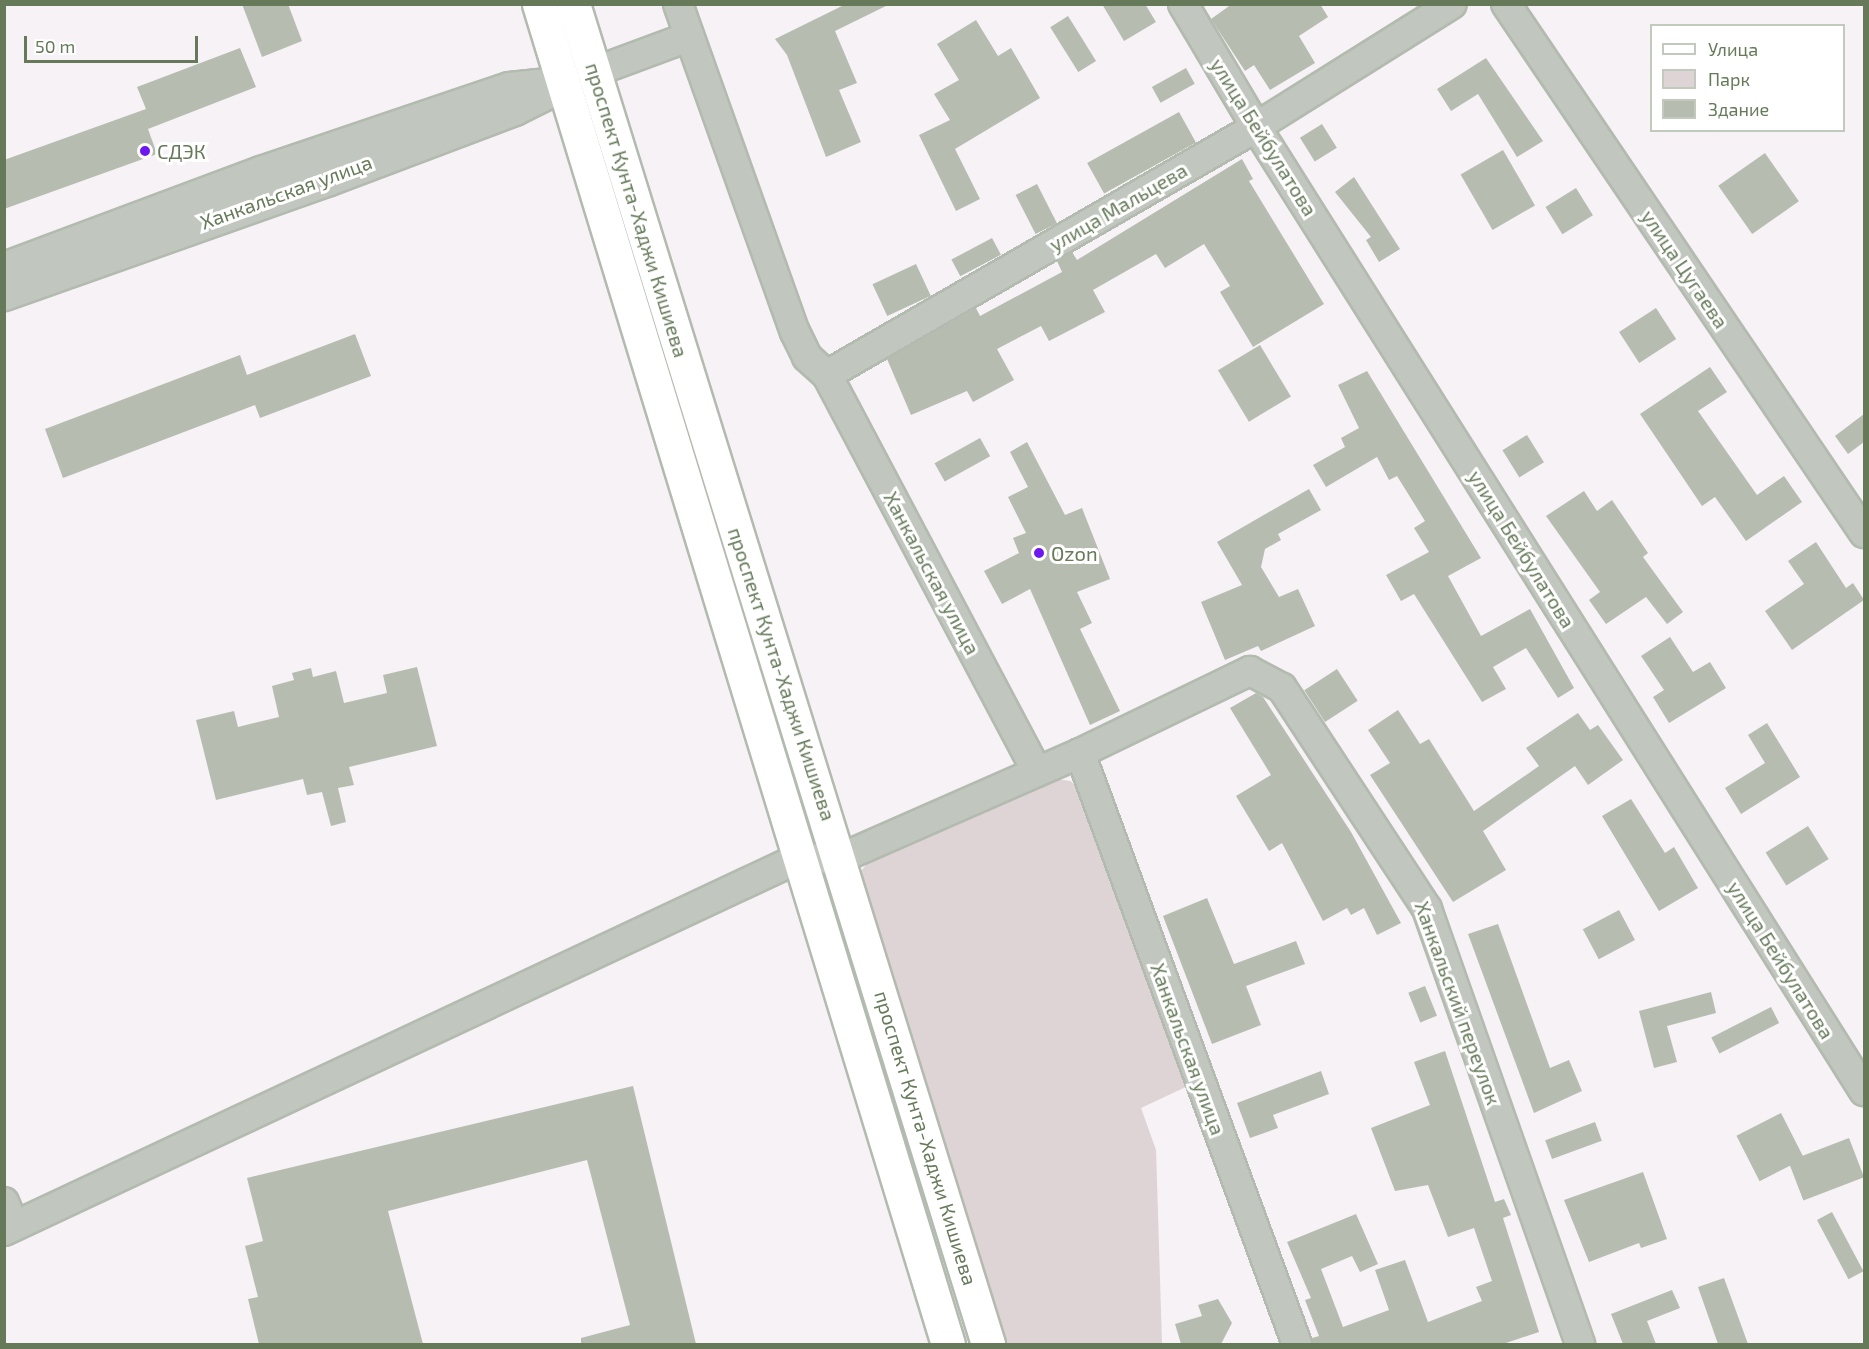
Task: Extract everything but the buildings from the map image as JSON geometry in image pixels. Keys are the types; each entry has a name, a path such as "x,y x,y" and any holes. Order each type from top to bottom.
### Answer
{"main road":[{"name":"проспект Кунта-Хаджи Кишиева","path":"539,4 797,859 948,1344"},
{"name":"проспект Кунта-Хаджи Кишиева","path":"573,4 841,858 988,1344"}],"street":[{"path":"678,4 795,332 807,357 826,375"},
{"name":"улица Бейбулатова","path":"1183,4 1256,128 1864,1091"},
{"name":"улица Мальцева","path":"826,375 1256,128 1452,4"},
{"name":"улица Цугаева","path":"1506,4 1864,533"},
{"path":"594,72 688,37"},
{"name":"Ханкальская улица","path":"4,293 514,108 564,83 594,72"},
{"name":"Ханкальская улица","path":"4,269 261,173 509,89 564,83"},
{"name":"Ханкальская улица","path":"826,375 1037,772"},
{"name":"Ханкальский переулок","path":"1080,753 1250,671 1282,688 1427,909 1580,1344"},
{"name":"Ханкальская улица","path":"1080,753 1297,1344"},
{"path":"8,1219 797,859 841,858 1080,753"}],"green space":[{"path":"1050,778 1070,781 1083,790 1190,1085 1141,1108 1156,1150 1162,1344 1001,1344 859,874 871,858"}],"place":[{"name":"СДЭК","path":"145,151"},
{"name":"Ozon","path":"1039,553"}]}
